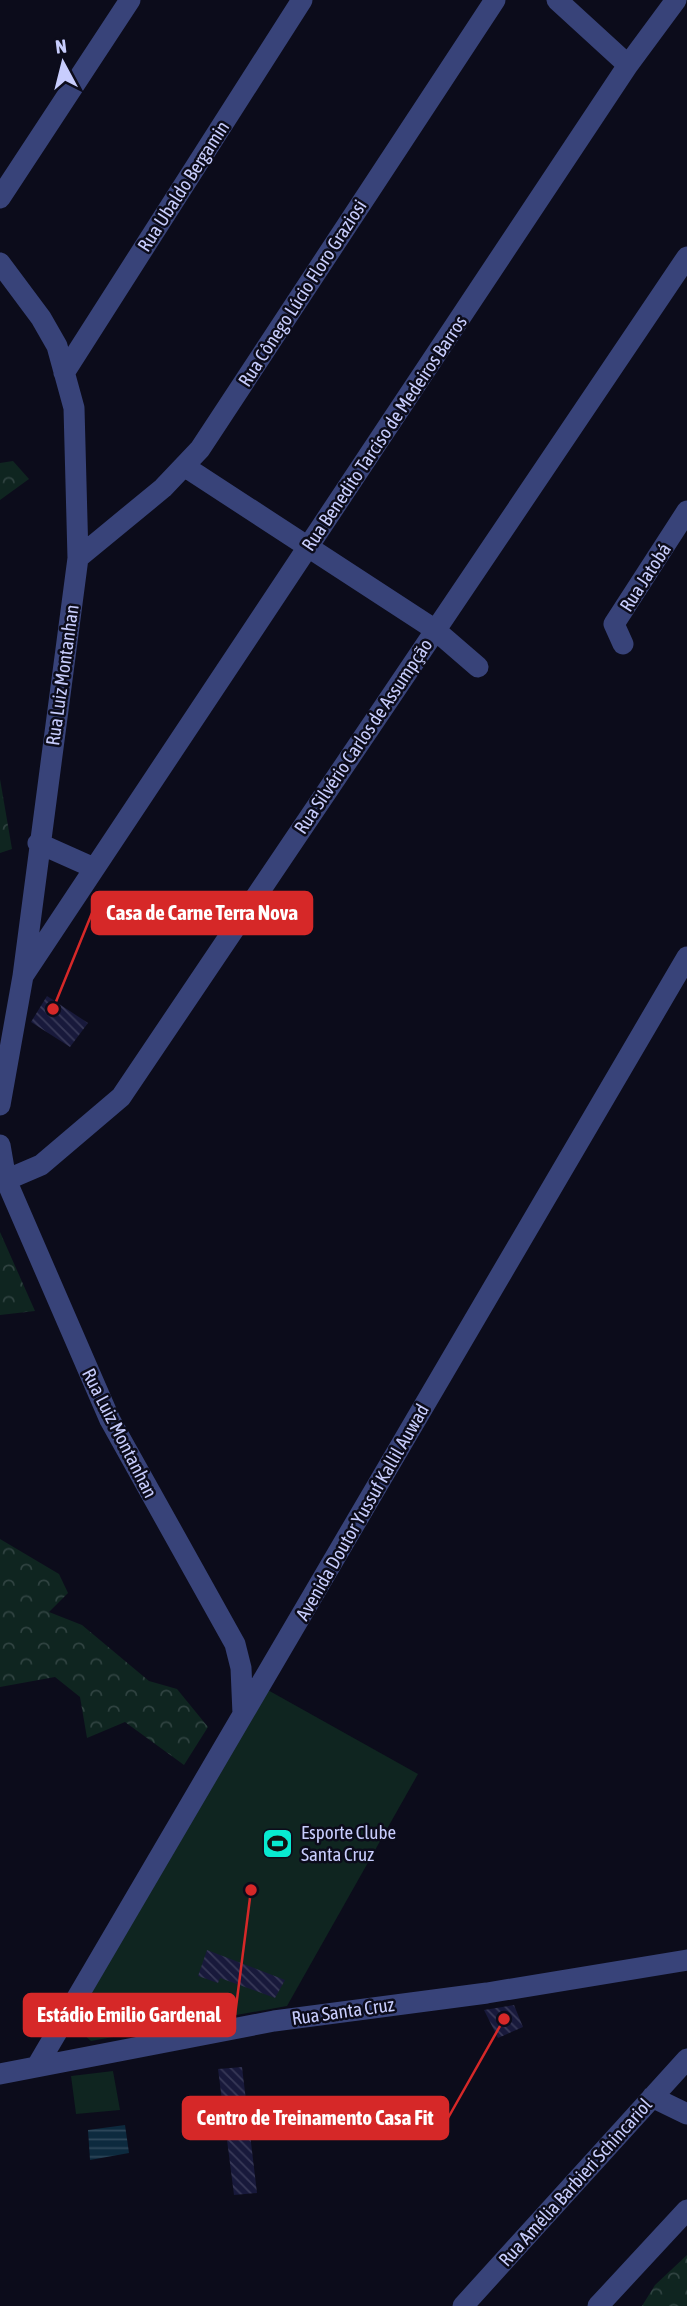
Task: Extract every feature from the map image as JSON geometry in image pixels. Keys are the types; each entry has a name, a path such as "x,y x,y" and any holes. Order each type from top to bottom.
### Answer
{"street":[{"path":"0,198 130,0"},
{"name":"Rua Ubaldo Bergamin","path":"64,373 302,0"},
{"name":"Rua Cônego Lúcio Floro Graziosi","path":"78,558 163,488 200,449 495,0"},
{"path":"557,0 628,65"},
{"name":"Rua Benedito Tarciso de Medeiros Barros","path":"23,976 628,65 677,0"},
{"name":"Rua Silvério Carlos de Assumpção","path":"6,1180 41,1165 121,1097 687,257"},
{"name":"Rua Luiz Montanhan","path":"0,263 41,318 57,346 74,408 78,558 38,843 23,976 0,1105"},
{"path":"184,466 310,545 435,629 478,667"},
{"name":"Rua Jatobá","path":"623,644 614,624 687,511"},
{"path":"38,843 93,868"},
{"name":"Avenida Doutor Yussuf Kallil Auwad","path":"37,2066 687,957"},
{"name":"Rua Luiz Montanhan","path":"0,1145 6,1180 110,1420 235,1644 241,1668 243,1716"},
{"name":"Rua Santa Cruz","path":"0,2074 274,2021 514,1989 687,1960"},
{"name":"Rua Amélia Barbieri Schincariol","path":"463,2306 687,2059"},
{"path":"652,2097 687,2114"},
{"path":"598,2306 687,2210"}],"green space":[{"path":"13,461 29,479 0,500 0,463"},
{"path":"0,779 12,849 0,853"},
{"path":"0,1232 35,1311 0,1315"},
{"path":"0,1539 59,1574 68,1593 49,1612 82,1625 149,1681 177,1689 208,1727 184,1765 125,1722 87,1738 80,1697 55,1677 0,1687"},
{"path":"266,1689 418,1774 287,2006 91,2041 77,2029 78,2015"},
{"path":"113,2071 120,2110 76,2114 71,2076"},
{"path":"687,2255 687,2306 642,2306 655,2285"}],"water":[{"path":"125,2125 129,2153 90,2160 88,2130"}],"building":[{"path":"47,996 88,1023 70,1047 31,1022"},
{"path":"207,1950 285,1980 275,1998 220,1978 218,1983 198,1976"},
{"path":"514,2005 523,2027 498,2038 484,2010"},
{"path":"242,2067 257,2193 234,2195 218,2069"}],"place":[{"name":"Casa de Carne Terra Nova","path":"53,1009"},
{"name":"Esporte Clube Santa Cruz","path":"278,1843"},
{"name":"Estádio Emilio Gardenal","path":"251,1890"},
{"name":"Centro de Treinamento Casa Fit","path":"504,2019"}]}
